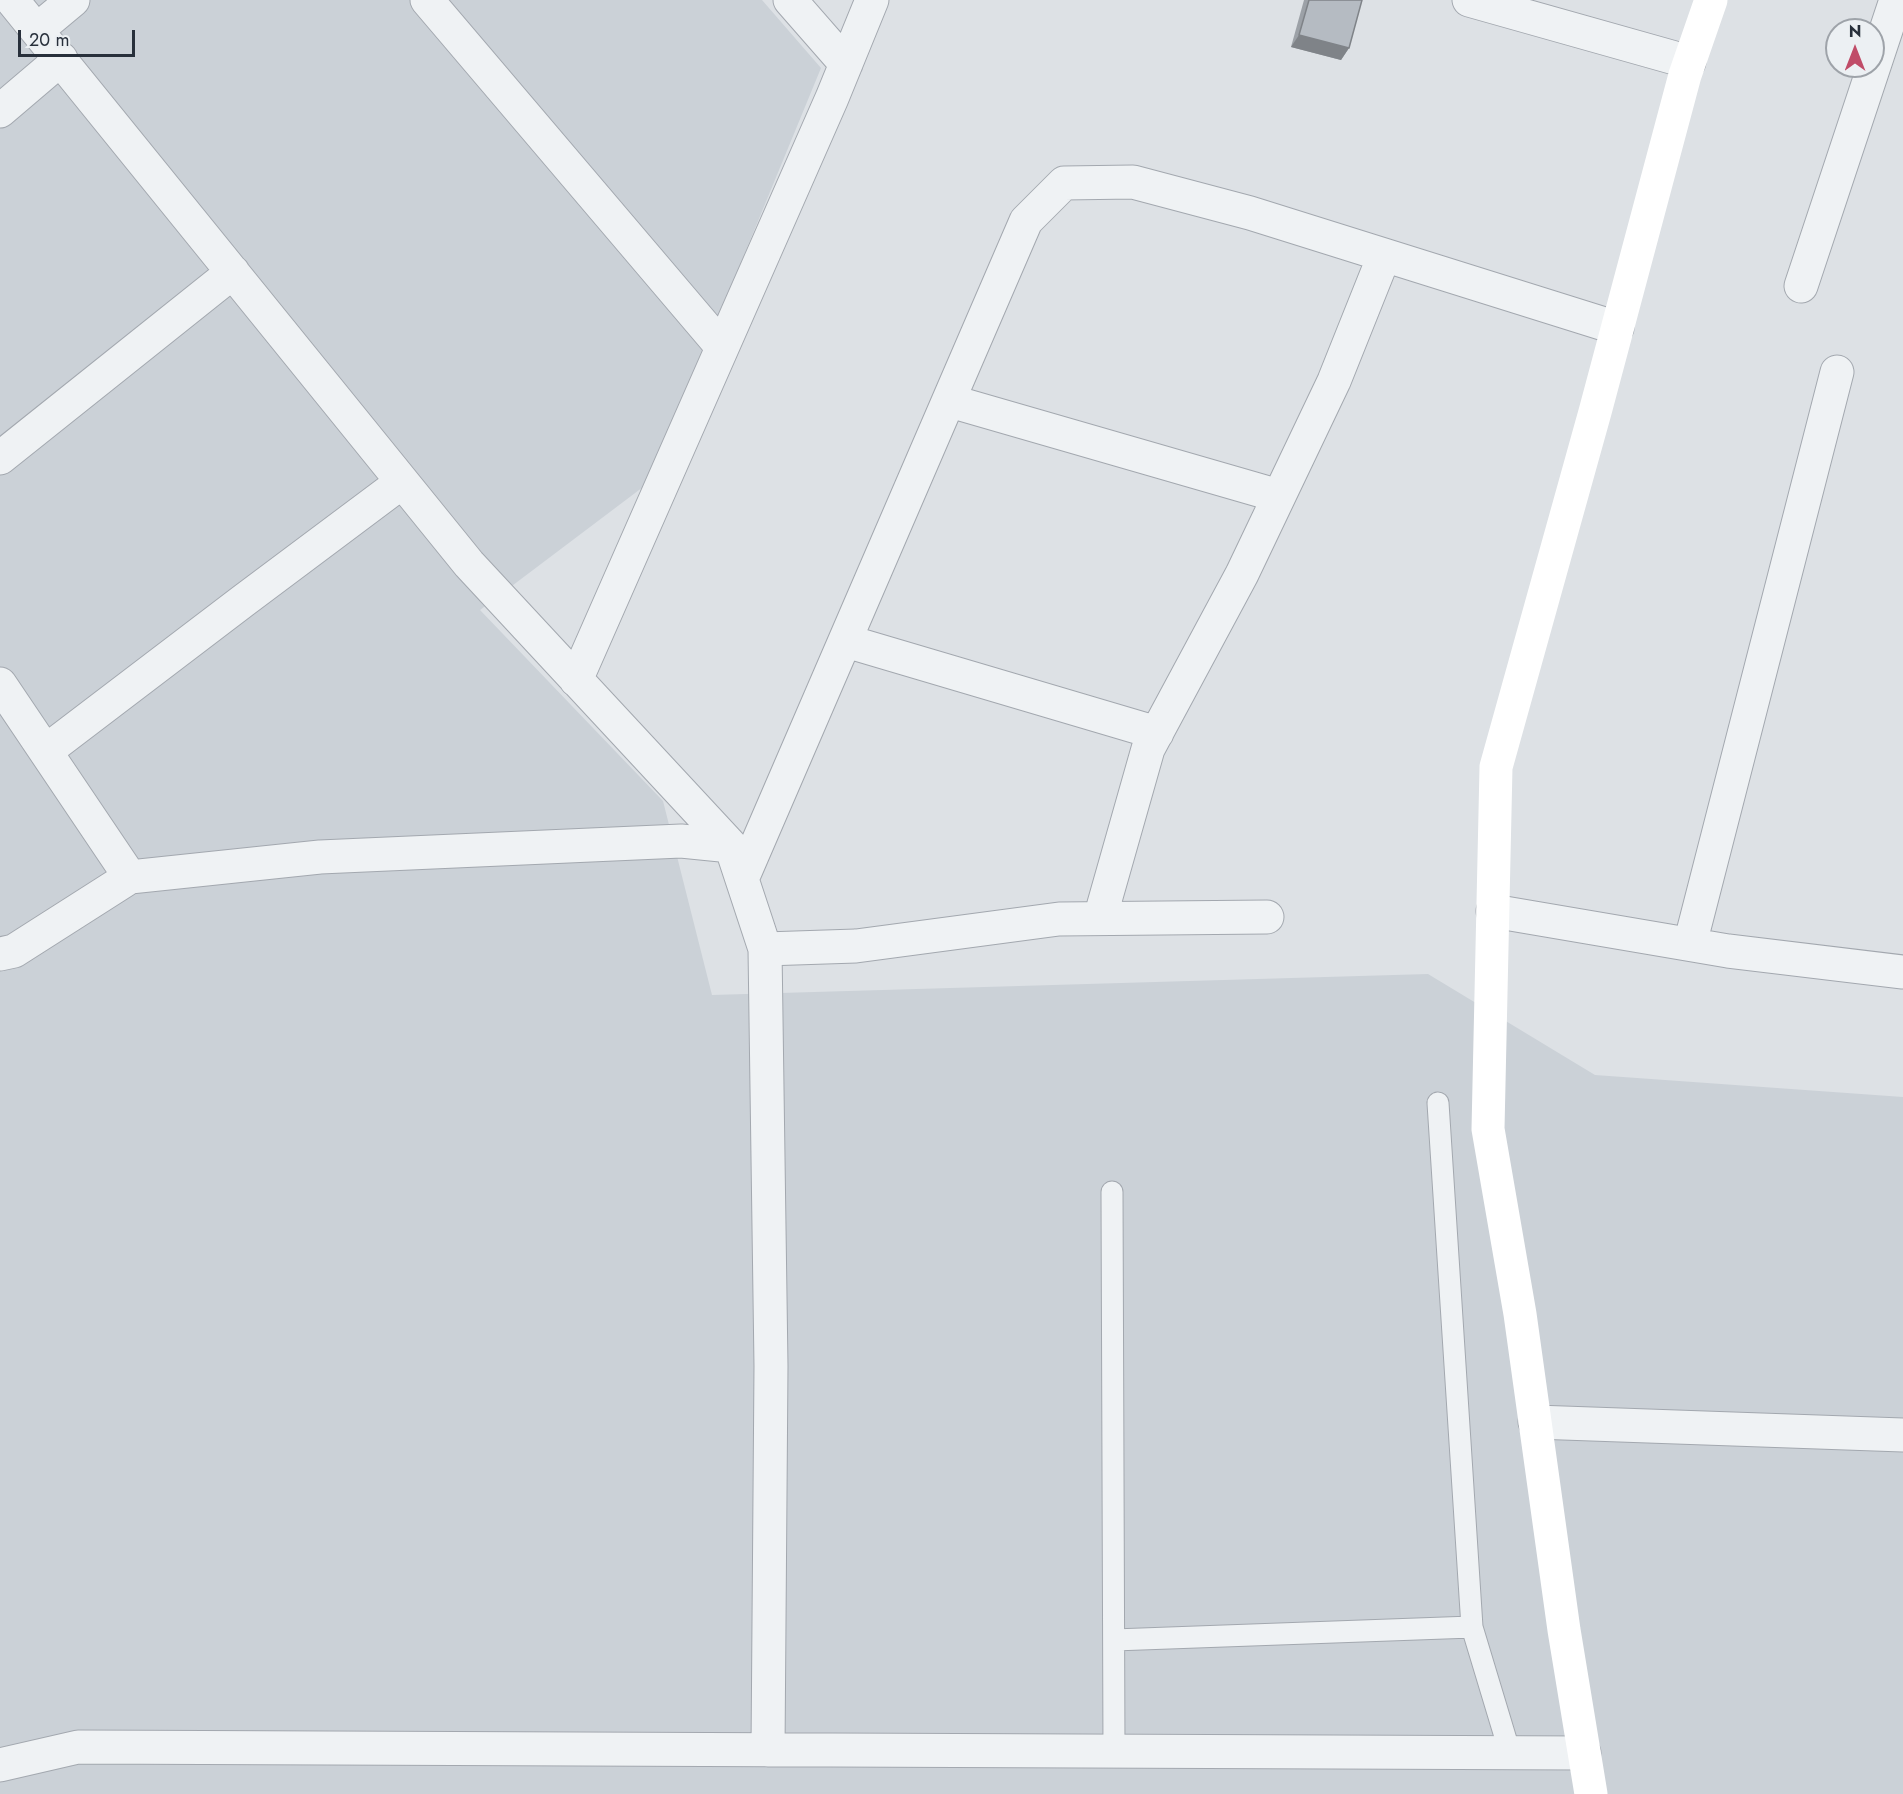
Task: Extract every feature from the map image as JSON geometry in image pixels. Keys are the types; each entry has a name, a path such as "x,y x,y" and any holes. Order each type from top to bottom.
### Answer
{"street":[{"path":"12,0 469,564 731,846 765,949 771,1366 768,1750"},
{"path":"37,30 73,0"},
{"path":"427,0 722,347"},
{"path":"790,0 846,64"},
{"path":"576,680 872,0"},
{"path":"1469,0 1689,62"},
{"path":"1591,1794 1564,1630 1520,1314 1488,1129 1496,767 1689,62 1711,0"},
{"path":"1801,286 1896,0"},
{"path":"0,111 61,59"},
{"path":"742,879 1026,221 1064,183 1133,182 1250,213 1617,328"},
{"path":"1100,918 1148,749 1242,574 1334,381 1384,256"},
{"path":"0,458 233,273"},
{"path":"1690,944 1836,372"},
{"path":"950,401 1279,496"},
{"path":"46,751 402,482"},
{"path":"846,640 1157,733"},
{"path":"0,684 130,877"},
{"path":"0,954 14,951 130,877 320,857 681,841 731,846"},
{"path":"1493,911 1690,944 1901,963"},
{"path":"765,949 855,946 1059,919 1267,917"},
{"path":"1535,1422 1903,1435"},
{"path":"0,1765 78,1747 1584,1753"}],"lane":[{"path":"1438,1103 1472,1627 1510,1753"},
{"path":"1112,1192 1114,1751"},
{"path":"1114,1640 1472,1627"}],"shaded area":[{"path":"0,0 762,0 821,68 651,481 480,610 663,801 712,995 1428,974 1595,1075 1903,1097 1903,1794 0,1794"}],"building":[{"path":"1309,0 1362,0 1349,48 1299,35"}]}
